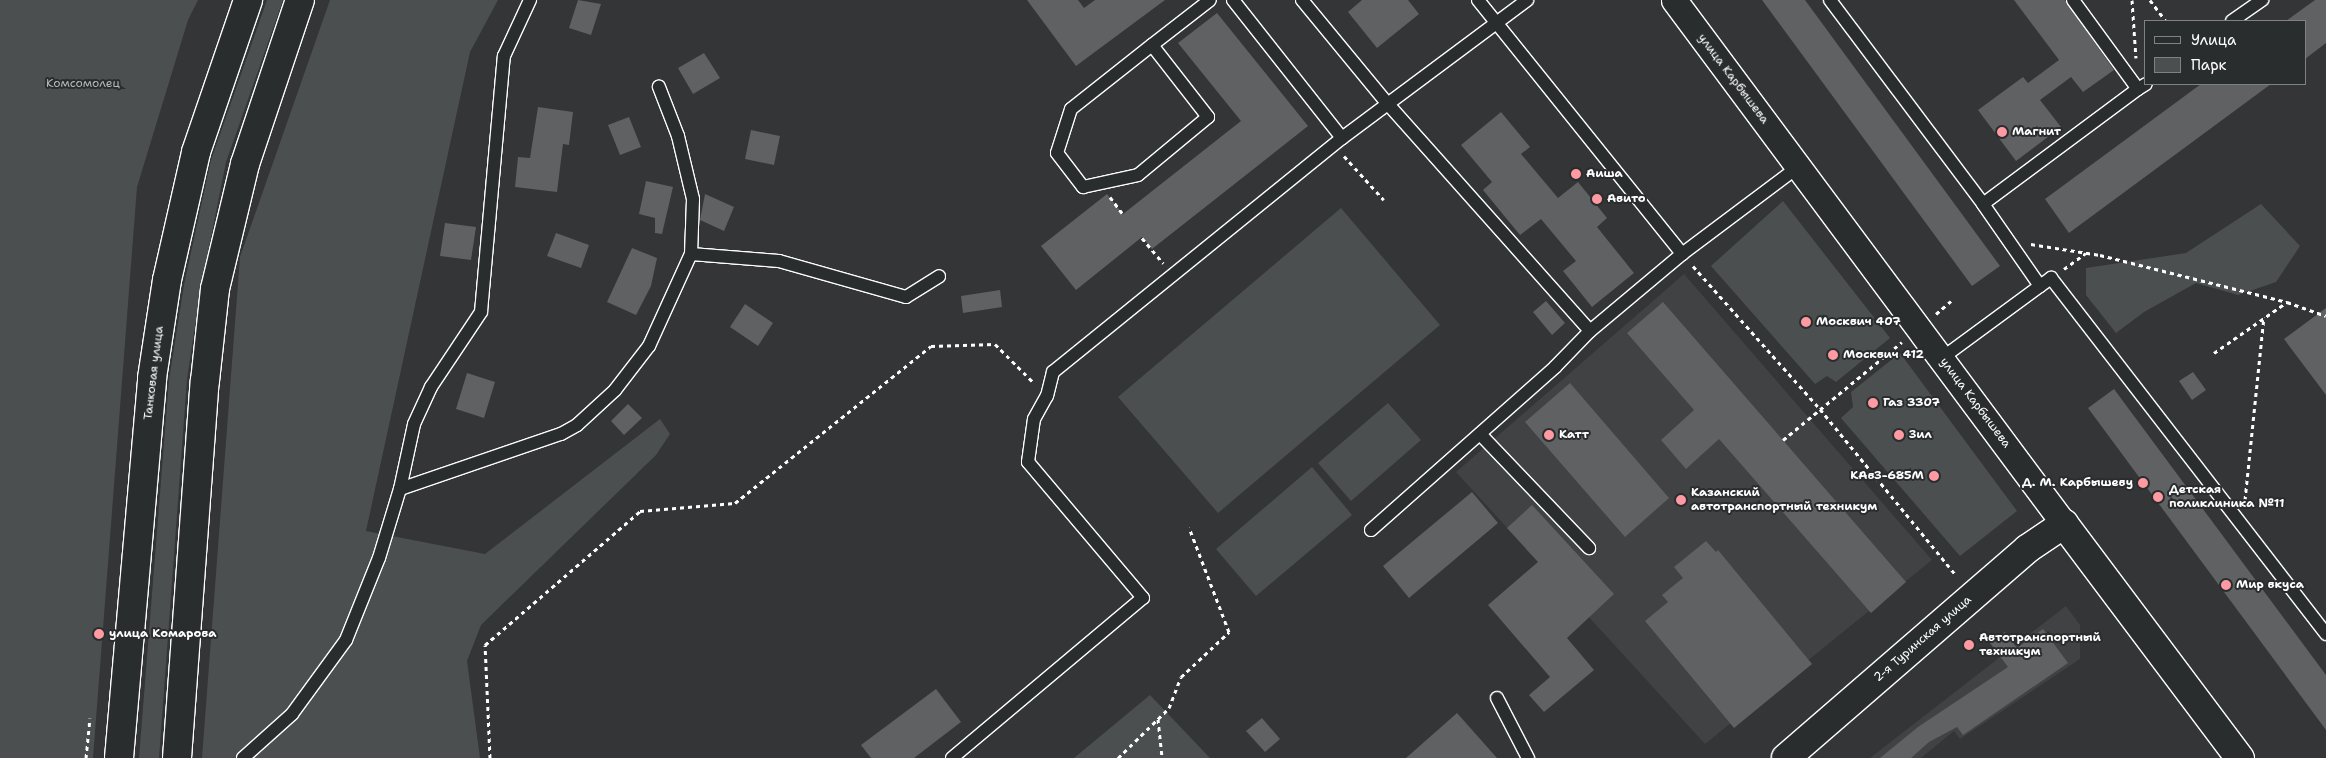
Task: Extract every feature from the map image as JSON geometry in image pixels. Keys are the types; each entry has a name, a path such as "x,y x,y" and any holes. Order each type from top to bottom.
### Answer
{"main road":[{"name":"Танковая улица","path":"120,758 152,378 167,280 196,152 248,0"},
{"path":"177,758 205,381 215,290 245,164 300,0"},
{"name":"2-я Туринская улица","path":"1786,758 2026,549 2064,524"},
{"name":"улица Карбышева","path":"2064,524 2240,758"}],"street":[{"name":"улица Карбышева","path":"1674,0 2064,524"}],"lane":[{"path":"242,758 292,714 346,640 379,558 400,489 414,424 431,386 482,312 504,56 530,0"},
{"path":"1152,45 1208,117 1138,175 1083,187 1057,153 1071,109 1152,45 1210,0"},
{"path":"1233,0 1338,141"},
{"path":"1302,0 1387,103 1590,331"},
{"path":"1478,0 1682,254"},
{"path":"952,758 1143,598 1028,462 1034,418 1047,396 1053,372 1338,141 1527,0"},
{"path":"1830,0 1983,204 2040,286"},
{"path":"1983,204 2142,86 2073,0"},
{"path":"2233,20 2262,0"},
{"path":"400,489 561,434 577,425 615,390 649,346 691,254 692,199 678,136 659,87"},
{"path":"1372,530 1480,434 1590,331 1682,254 1798,167"},
{"path":"691,254 779,261 906,296 939,276"},
{"path":"1942,358 2051,278 2326,634"},
{"path":"1480,434 1589,548"},
{"path":"1497,698 1528,758"}],"path":[{"path":"2132,0 2142,86"},
{"path":"2150,0 2165,20"},
{"path":"1338,141 1384,200"},
{"path":"1142,238 1172,276"},
{"path":"2008,240 2086,253 2286,302 2326,316"},
{"path":"2051,278 2086,253"},
{"path":"1682,254 1820,409 1954,574"},
{"path":"1783,440 1951,301"},
{"path":"2214,353 2286,302"},
{"path":"2240,523 2248,481 2264,317"},
{"path":"490,758 484,645 640,511 735,503 931,346 995,344 1047,396"},
{"path":"1118,758 1169,708 1181,677 1229,632 1189,527"},
{"path":"86,758 90,718"},
{"path":"1158,718 1162,758"}],"shaded area":[{"name":"Казанский автотранспортный техникум","path":"1684,274 1932,560 1705,744 1456,472"},
{"path":"2066,606 2080,625 2080,659 1960,739 1954,731 1921,758 1870,758"}],"green space":[{"name":"Комсомолец","path":"0,0 198,0 188,20 137,187 93,758 0,758"},
{"path":"267,0 283,0 226,162 201,287 187,379 159,758 139,758 169,380 184,285 211,160"},
{"path":"330,0 498,0 470,52 366,531 485,554 660,419 670,434 656,455 481,625 467,661 480,758 202,758 240,257"},
{"path":"1783,201 1890,338 1836,382 1827,376 1815,384 1711,266"},
{"path":"2261,204 2300,246 2276,282 2238,295 2196,283 2144,312 2116,333 2086,295 2086,268 2186,253"},
{"path":"1341,208 1440,325 1218,513 1118,397"},
{"path":"1900,353 2017,511 1960,556 1841,418 1853,407 1851,392"},
{"path":"1388,403 1421,440 1351,501 1318,463"},
{"path":"1312,467 1352,515 1256,596 1216,549"},
{"path":"1150,695 1210,758 1074,758"}],"building":[{"path":"578,0 601,4 591,35 569,28"},
{"path":"1027,0 1078,0 1084,8 1095,0 1165,0 1076,66"},
{"path":"1362,0 1408,0 1419,14 1377,48 1348,12"},
{"path":"1762,0 1805,0 2000,266 1972,286"},
{"path":"2014,0 2065,0 2114,70 2083,92 2071,77 2040,100 2061,127 2016,161 1978,110 2023,77 2028,83 2059,60"},
{"path":"2315,0 2326,0 2326,43 2306,58 2306,20 2287,20"},
{"path":"1217,13 1308,126 1152,249 1142,237 1076,290 1041,246 1107,194 1123,214 1241,121 1178,43"},
{"path":"704,53 720,78 693,94 678,68"},
{"path":"2200,85 2270,85 2069,233 2045,199"},
{"path":"538,107 573,112 569,145 563,144 557,192 515,187 518,157 530,158"},
{"path":"1501,112 1530,147 1521,154 1558,198 1578,182 1607,218 1597,227 1634,273 1592,307 1563,271 1576,261 1541,219 1520,235 1483,190 1492,182 1461,145"},
{"path":"629,117 641,147 620,155 608,125"},
{"path":"751,130 780,136 774,165 745,159"},
{"path":"646,181 673,187 662,234 655,233 655,218 639,214"},
{"path":"705,194 734,207 724,231 700,220"},
{"path":"445,223 476,227 471,260 440,256"},
{"path":"556,233 589,245 581,268 547,256"},
{"path":"632,248 657,258 651,286 636,315 607,302"},
{"path":"1000,290 1002,307 963,313 961,296"},
{"path":"1546,301 1565,323 1552,335 1533,312"},
{"path":"1663,302 1906,582 1871,613 1719,439 1686,469 1661,440 1694,410 1627,333"},
{"path":"745,304 773,323 758,346 730,327"},
{"path":"2326,308 2326,395 2284,339"},
{"path":"2193,372 2206,390 2192,400 2179,381"},
{"path":"467,373 495,382 484,418 456,409"},
{"path":"1570,383 1669,498 1625,537 1525,422"},
{"path":"2114,389 2326,675 2326,730 2088,408"},
{"path":"628,404 642,418 624,435 611,421"},
{"path":"1472,492 1498,523 1409,598 1383,566"},
{"path":"1532,505 1614,594 1567,638 1594,670 1544,712 1529,695 1550,677 1488,605 1538,562 1507,528"},
{"path":"1706,541 1716,552 1718,550 1812,664 1734,728 1645,621 1668,602 1662,595 1683,578 1674,567"},
{"path":"2043,629 2068,663 1963,735 1957,727 1929,742 1911,758 1880,758 1918,727 2008,667 1990,643 2005,632 2017,648"},
{"path":"936,689 961,722 914,758 871,758 861,745"},
{"path":"1457,713 1497,758 1406,758"},
{"path":"1262,718 1280,739 1265,752 1246,731"}],"place":[{"name":"Магнит","path":"2002,132"},
{"name":"Аиша","path":"1576,174"},
{"name":"Авито","path":"1597,199"},
{"name":"Москвич 407","path":"1806,322"},
{"name":"Москвич 412","path":"1833,355"},
{"name":"Газ 3307","path":"1873,403"},
{"name":"Катт","path":"1549,435"},
{"name":"Зил","path":"1899,435"},
{"name":"КАвЗ-685М","path":"1934,476"},
{"name":"Д. М. Карбышеву","path":"2143,483"},
{"name":"Детская поликлиника №11","path":"2158,497"},
{"name":"Казанский автотранспортный техникум","path":"1681,500"},
{"name":"Мир вкуса","path":"2226,585"},
{"name":"улица Комарова","path":"99,634"},
{"name":"Автотранспортный техникум","path":"1969,645"}]}
